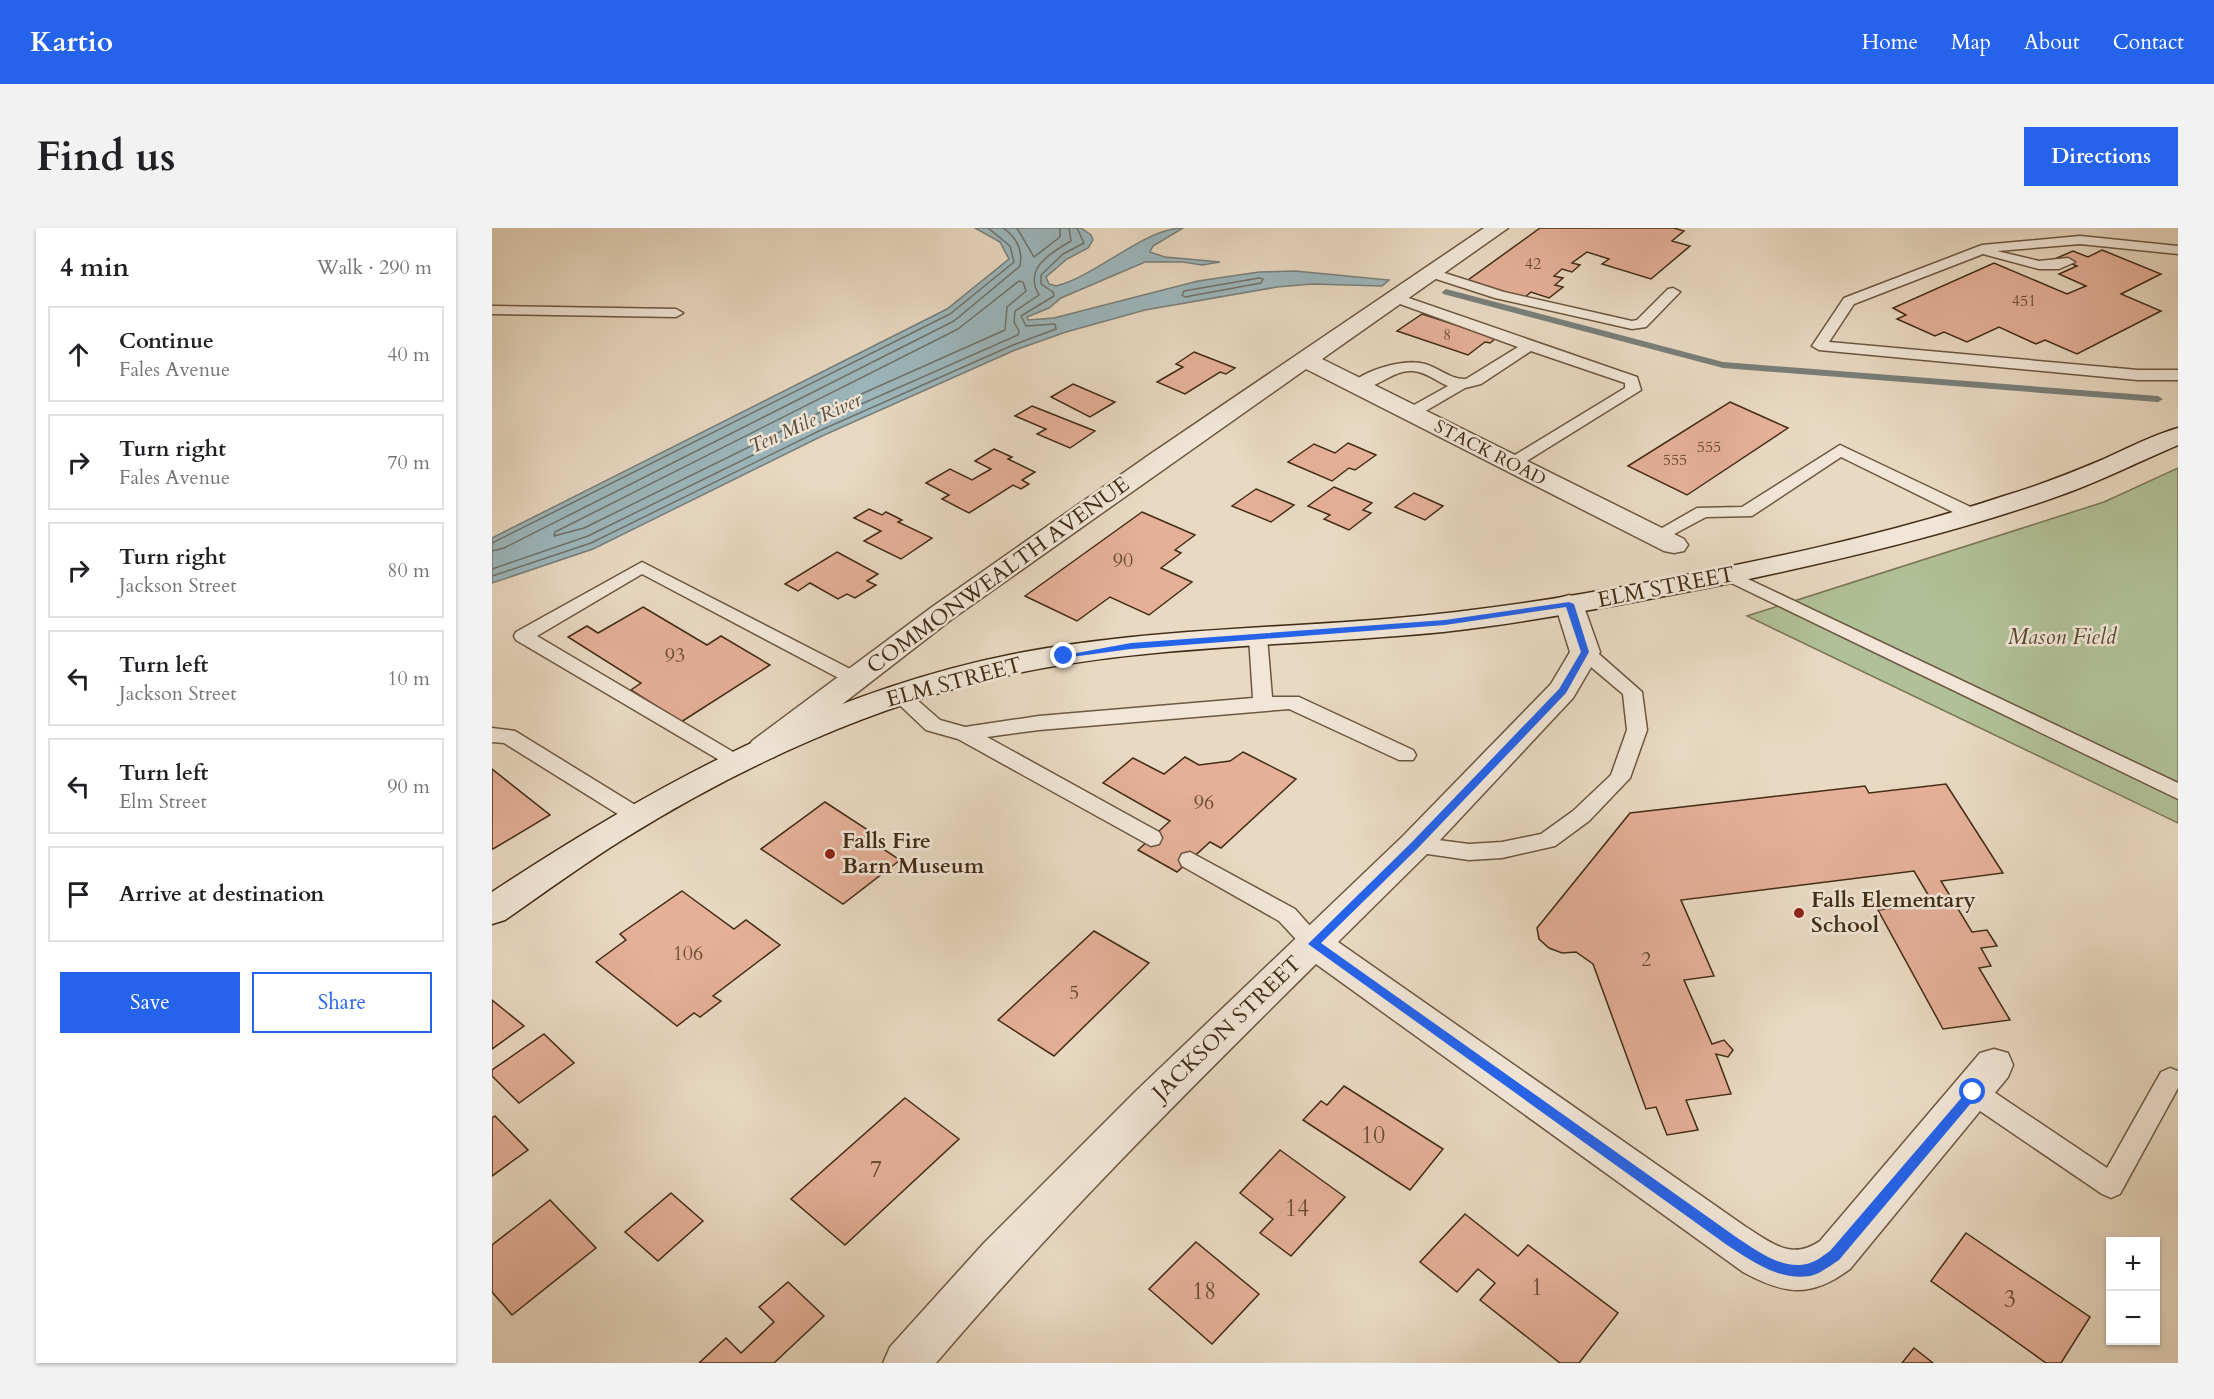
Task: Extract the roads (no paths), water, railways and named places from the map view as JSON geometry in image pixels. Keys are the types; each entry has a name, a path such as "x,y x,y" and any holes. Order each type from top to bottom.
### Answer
{"street":[{"name":"COMMONWEALTH AVENUE","path":"493,909 637,816 747,759 942,613 1148,466 1498,228"},
{"name":"STACK ROAD","path":"1306,360 1666,541"},
{"name":"ELM STREET","path":"747,759 899,695 957,678 1064,656 1131,646 1445,622 1625,596 1729,575 1916,532 2056,487 2178,436"},
{"path":"1569,604 1585,652"},
{"name":"JACKSON STREET","path":"906,1363 1007,1249 1150,1103 1415,845 1562,691 1585,652"},
{"path":"1314,944 1731,1241 1760,1259 1785,1270 1810,1270 1835,1256 1983,1079"}],"lane":[{"path":"2178,250 2080,240 1980,251 1849,301 1819,346 2138,375 2178,375"},
{"path":"2083,255 2106,243"},
{"path":"1980,251 2028,263 2060,266 2068,262"},
{"path":"1432,273 1500,296 1632,325 1641,324 1673,292"},
{"path":"1397,298 1510,337 1528,347 1632,380 1633,390 1511,464"},
{"path":"492,310 676,313"},
{"path":"1411,413 1460,385 1473,381 1528,347"},
{"path":"1358,386 1395,367 1408,364 1417,365 1460,385"},
{"path":"1666,541 1703,512 1746,512 1840,450 1971,514"},
{"path":"747,759 523,636 642,567 855,679"},
{"path":"1729,575 2178,792"},
{"path":"1258,637 1263,704"},
{"path":"1415,845 1469,852 1502,850 1547,840 1581,816 1620,778 1637,730 1632,692 1585,652"},
{"path":"899,695 933,725 965,734 1151,838"},
{"path":"965,734 1039,723 1292,702 1406,755"},
{"path":"492,735 508,736 637,816"},
{"path":"1190,860 1287,915 1314,944"},
{"path":"1983,1079 2111,1186 2169,1079"}],"water":[{"name":"Ten Mile River","path":"975,228 1081,228 1091,235 1093,240 1088,248 1067,259 1046,277 1049,284 1056,286 1088,272 1137,243 1168,230 1183,228 1153,246 1150,252 1165,257 1220,262 1202,265 1183,262 1145,262 1061,298 1049,308 1027,317 1028,320 1054,318 1198,281 1259,272 1295,271 1389,280 1382,286 1312,284 1277,287 1145,310 1066,332 1015,350 822,436 593,549 492,583 492,538 947,309 1009,259 1000,242"}],"waterway":[{"path":"1446,292 1723,365 2158,399"}],"place":[{"name":"Falls Fire Barn Museum","path":"830,854"},
{"name":"Falls Elementary School","path":"1799,913"}],"park label":[{"name":"Mason Field","path":"2062,637"}]}
